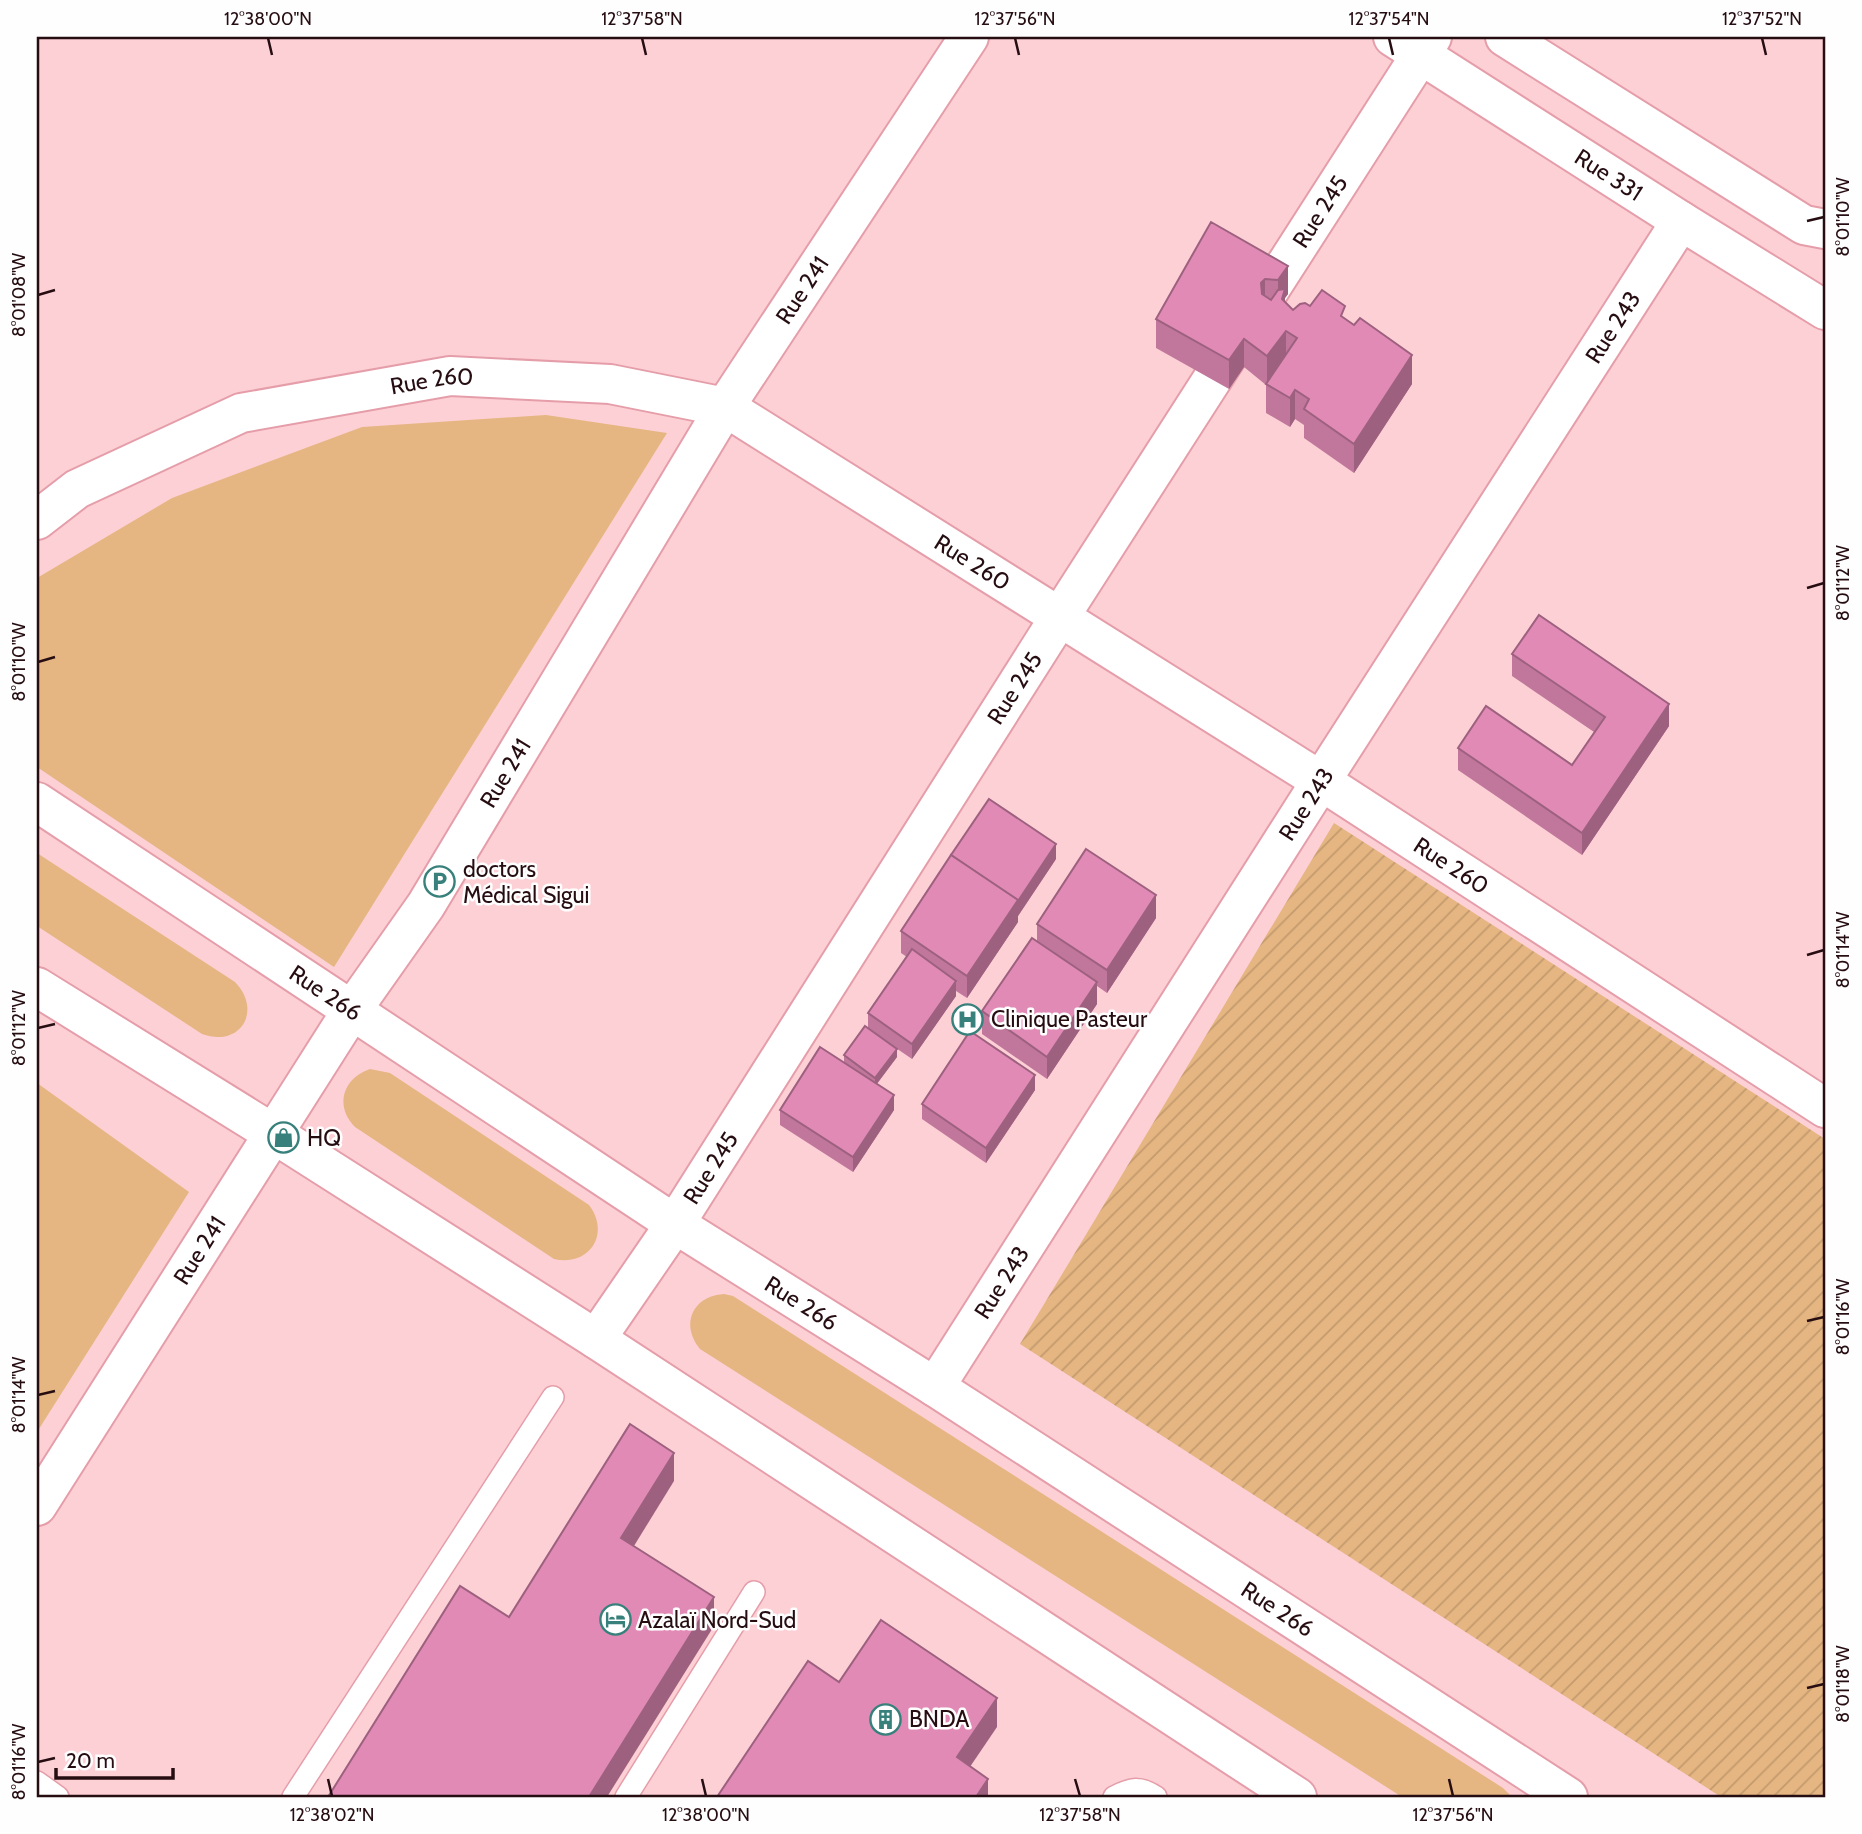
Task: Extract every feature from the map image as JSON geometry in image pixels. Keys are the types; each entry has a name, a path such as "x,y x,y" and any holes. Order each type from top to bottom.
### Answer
{"street":[{"name":"Rue 241","path":"37,1506 352,1010 426,905 724,407 969,37"},
{"path":"1505,37 1818,231"},
{"name":"Rue 331","path":"1415,42 1681,221 1825,310"},
{"name":"Rue 245","path":"596,1339 676,1224 1059,618 1415,42"},
{"name":"Rue 243","path":"935,1387 1681,221"},
{"name":"Rue 260","path":"37,520 76,489 241,414 450,376 610,384 724,407 1321,781 1825,1108"},
{"name":"Rue 266","path":"37,802 676,1224 935,1387 1568,1797"},
{"path":"37,987 596,1339 1297,1797"}],"lane":[{"path":"293,1797 553,1397"},
{"path":"626,1797 754,1592"},
{"path":"37,1782 58,1797"},
{"path":"1114,1797 1128,1790 1145,1789 1156,1797"}],"shaded area":[{"path":"546,415 667,433 334,967 37,767 37,578 172,498 362,427"},
{"path":"1334,823 1825,1139 1825,1797 1721,1797 1020,1344"},
{"path":"37,853 235,982 247,1004 247,1015 237,1031 227,1036 202,1034 37,926"},
{"path":"370,1069 390,1073 589,1205 598,1227 593,1246 577,1258 554,1259 355,1127 345,1110 344,1094 353,1079"},
{"path":"37,1083 189,1192 37,1432"},
{"path":"724,1294 733,1296 1503,1788 1512,1797 1402,1797 700,1349 691,1331 692,1313 704,1300"}],"building":[{"path":"1211,222 1288,266 1278,280 1265,279 1261,283 1262,294 1271,300 1278,290 1285,289 1282,299 1293,310 1300,304 1310,306 1322,290 1345,306 1341,316 1354,325 1360,318 1412,355 1354,444 1304,409 1309,399 1295,390 1290,398 1266,384 1297,338 1286,331 1267,356 1244,339 1229,360 1156,319"},
{"path":"1539,615 1669,704 1582,833 1458,748 1486,706 1572,765 1605,717 1512,654"},
{"path":"989,799 1056,844 1018,901 951,855"},
{"path":"1086,849 1156,895 1107,970 1037,924"},
{"path":"951,855 1018,900 967,976 901,931"},
{"path":"1032,938 1097,982 1047,1057 982,1011"},
{"path":"912,949 956,981 912,1044 868,1013"},
{"path":"865,1026 897,1049 875,1078 844,1055"},
{"path":"970,1031 1035,1075 986,1148 922,1104"},
{"path":"820,1047 894,1095 853,1157 780,1110"},
{"name":"Azalaï Nord-Sud","path":"630,1424 674,1453 621,1538 714,1597 589,1797 328,1797 460,1586 509,1617"},
{"name":"BNDA","path":"881,1620 997,1698 957,1757 988,1779 976,1797 717,1797 808,1661 839,1682"}],"place":[{"name":"doctors Médical Sigui","path":"440,882"},
{"name":"Clinique Pasteur","path":"968,1019"},
{"name":"HQ","path":"284,1138"},
{"name":"Azalaï Nord-Sud","path":"615,1620"},
{"name":"BNDA","path":"886,1719"}]}
